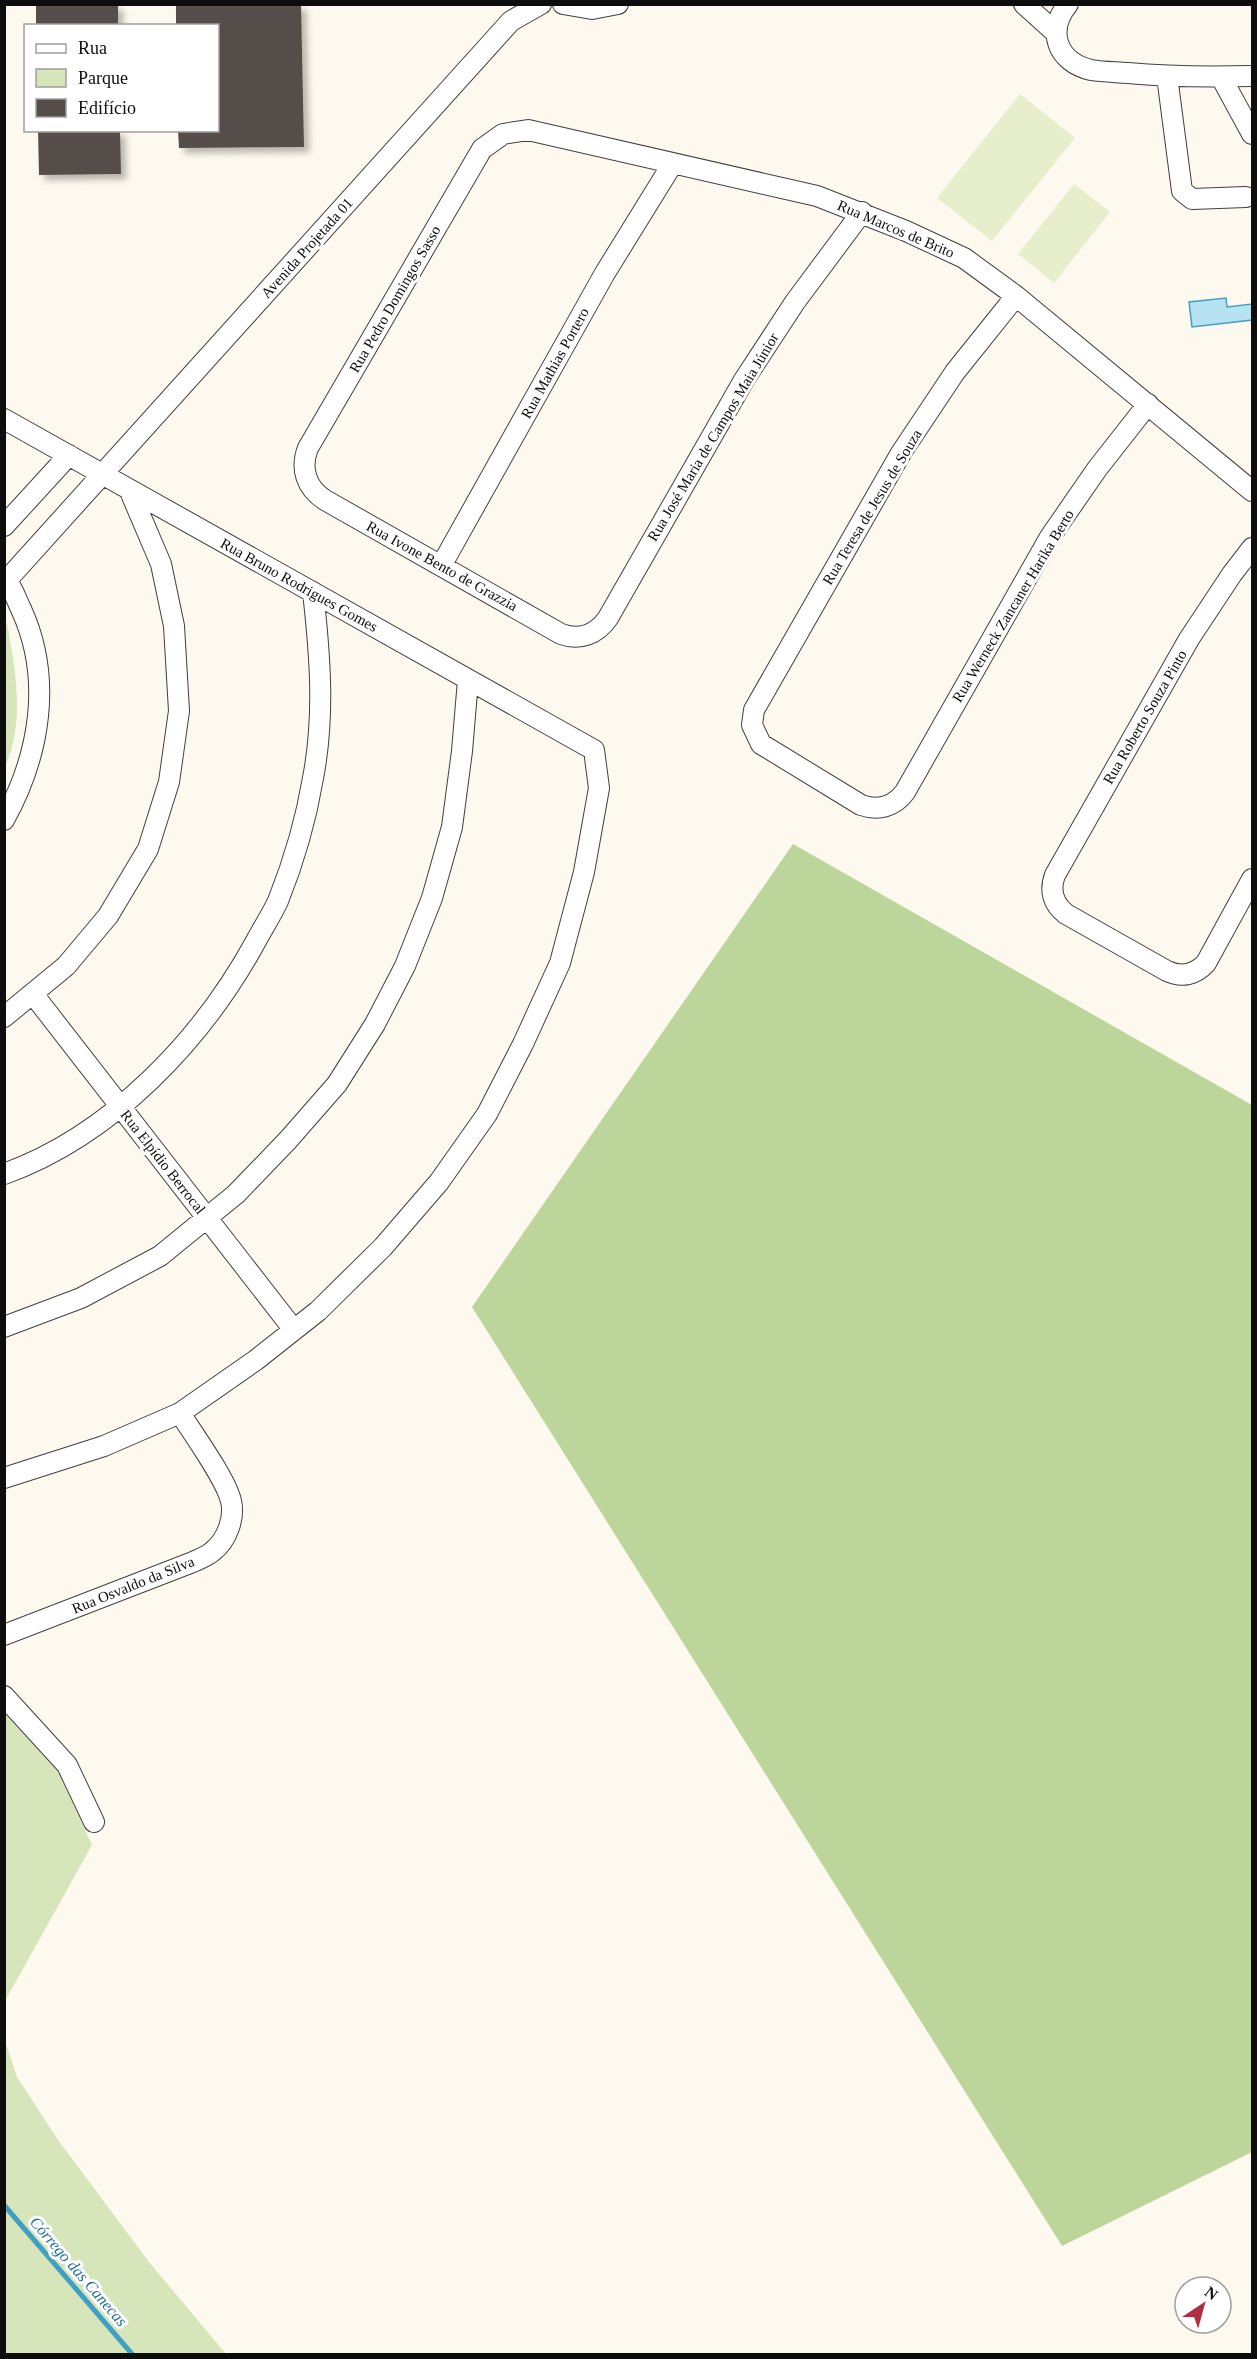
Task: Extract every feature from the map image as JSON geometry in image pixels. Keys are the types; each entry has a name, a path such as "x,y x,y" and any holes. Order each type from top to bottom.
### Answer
{"street":[{"name":"Avenida Projetada 01","path":"6,578 104,475 513,13 541,4"},
{"path":"563,4 592,9 618,4"},
{"path":"1024,4 1055,32"},
{"path":"1068,4 1060,14 1055,32 1056,41 1063,54 1090,70 1167,76 1252,76"},
{"path":"1167,76 1182,191 1192,199 1246,197"},
{"path":"1221,77 1252,134"},
{"name":"Rua Marcos de Brito","path":"503,134 528,130 817,196 862,212 964,258 1016,296 1252,490"},
{"name":"Rua Pedro Domingos Sasso","path":"305,474 306,454 317,432 482,149 503,134"},
{"name":"Rua Mathias Portero","path":"441,566 605,273 673,163"},
{"name":"Rua José Maria de Campos Maia Júnior","path":"591,634 608,618 744,380 795,302 862,212"},
{"name":"Rua Teresa de Jesus de Souza","path":"882,807 866,807 765,748 757,740 753,731 754,710 901,453 955,372 1016,296"},
{"name":"Rua Werneck Zancaner Harika Berto","path":"882,807 897,800 904,792 1050,537 1097,469 1148,404"},
{"name":"Rua Bruno Rodrigues Gomes","path":"4,419 594,750 599,788 584,872 560,963 487,1114 439,1182 383,1247 318,1311 294,1330"},
{"path":"4,526 69,455"},
{"name":"Rua Ivone Bento de Grazzia","path":"305,474 310,486 319,496 441,566 561,633 579,637 591,634"},
{"path":"4,1017 66,966 108,915 148,849 169,782 179,711 174,626 161,564 129,489"},
{"name":"Rua Roberto Souza Pinto","path":"1252,548 1189,639 1054,875 1052,894 1059,908 1066,914 1167,972 1186,975 1199,970 1206,963 1252,879"},
{"path":"4,820 21,790 34,749 39,705 34,651 26,620 6,578"},
{"path":"4,1174 33,1164 100,1124 163,1067 209,1016 246,960 277,903 299,842 314,777 321,711 319,647 313,592"},
{"path":"4,1327 81,1298 160,1256 236,1194 337,1084 375,1024 405,966 432,898 452,827 468,680"},
{"name":"Rua Elpídio Berrocal","path":"33,994 294,1330"},
{"path":"4,1478 104,1446 180,1413 294,1330"},
{"name":"Rua Osvaldo da Silva","path":"4,1635 193,1562 213,1552 226,1537 231,1520 232,1503 226,1487 180,1413"},
{"path":"4,1696 67,1765 94,1822"}],"green space":[{"path":"1020,94 1075,138 992,241 937,198"},
{"path":"1074,184 1110,212 1054,283 1018,254"},
{"path":"5,619 16,678 17,714 11,750 5,767"},
{"path":"793,844 1252,1105 1252,2152 1062,2246 472,1307"},
{"path":"5,1710 58,1771 92,1845 5,2001"},
{"path":"4,2038 17,2077 58,2140 149,2262 226,2354 5,2354"}],"water":[{"path":"1226,298 1227,307 1252,304 1252,320 1192,327 1189,302"}],"building":[{"path":"36,4 118,4 118,24 36,24"},
{"path":"176,4 301,4 304,147 179,148 178,132 219,132 219,24 176,24"},
{"path":"38,132 120,132 121,174 39,175"}],"waterway":[{"name":"Córrego das Canecas","path":"4,2205 132,2354"}]}
